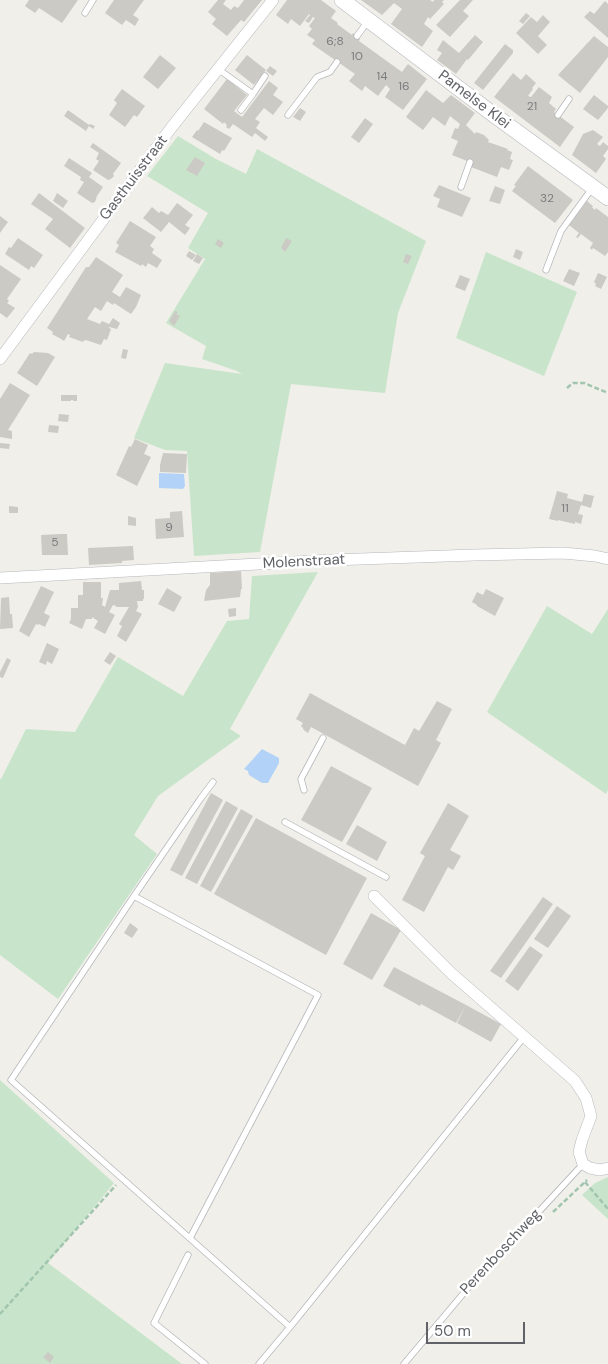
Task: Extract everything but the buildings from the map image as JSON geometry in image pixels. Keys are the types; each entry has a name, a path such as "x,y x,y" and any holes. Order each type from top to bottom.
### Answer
{"main road":[{"name":"Pamelse Klei","path":"342,0 494,116 608,198"}],"street":[{"name":"Gasthuisstraat","path":"0,359 171,128 273,0"},
{"name":"Molenstraat","path":"0,578 332,560 474,555 563,553 608,559"},
{"path":"374,896 452,973 575,1081 586,1098 591,1116 579,1152 583,1164 600,1170 608,1168"}],"lane":[{"path":"85,13 93,0"},
{"path":"357,36 368,21"},
{"path":"288,115 317,77 330,72 337,62"},
{"path":"218,69 253,94"},
{"path":"241,110 265,76"},
{"path":"558,115 569,99"},
{"path":"461,187 470,162"},
{"path":"546,270 561,231 593,187"},
{"path":"304,790 301,779 323,738"},
{"path":"213,782 11,1080 290,1327"},
{"path":"285,822 386,877"},
{"path":"134,896 318,995 190,1238"},
{"path":"259,1364 524,1037"},
{"path":"404,1364 468,1288 583,1164"},
{"path":"188,1255 154,1323 205,1364"}],"path":[{"path":"567,388 573,383 584,383 608,392"},
{"path":"0,1314 122,1178"},
{"name":"Perenboschweg","path":"549,1216 585,1182 608,1209"}],"green space":[{"path":"178,136 216,159 246,174 257,149 426,241 398,313 385,393 291,384 260,552 194,556 187,451 165,450 134,438 165,363 242,374 202,359 206,346 166,323 205,259 188,248 208,213 147,176"},
{"path":"486,252 577,292 544,376 456,338"},
{"path":"318,572 230,729 241,736 158,796 134,835 157,854 58,999 0,955 0,779 26,729 75,732 118,657 183,696 227,621 249,619 252,576"},
{"path":"547,606 592,634 608,609 608,790 606,794 487,712"},
{"path":"0,1080 114,1183 48,1263 182,1364 0,1364"},
{"path":"608,1177 608,1219 582,1195 595,1183"}],"water":[{"path":"159,473 184,474 185,486 183,489 159,488"},
{"path":"262,749 279,758 279,763 268,783 262,783 249,775 248,771 244,769"}]}
